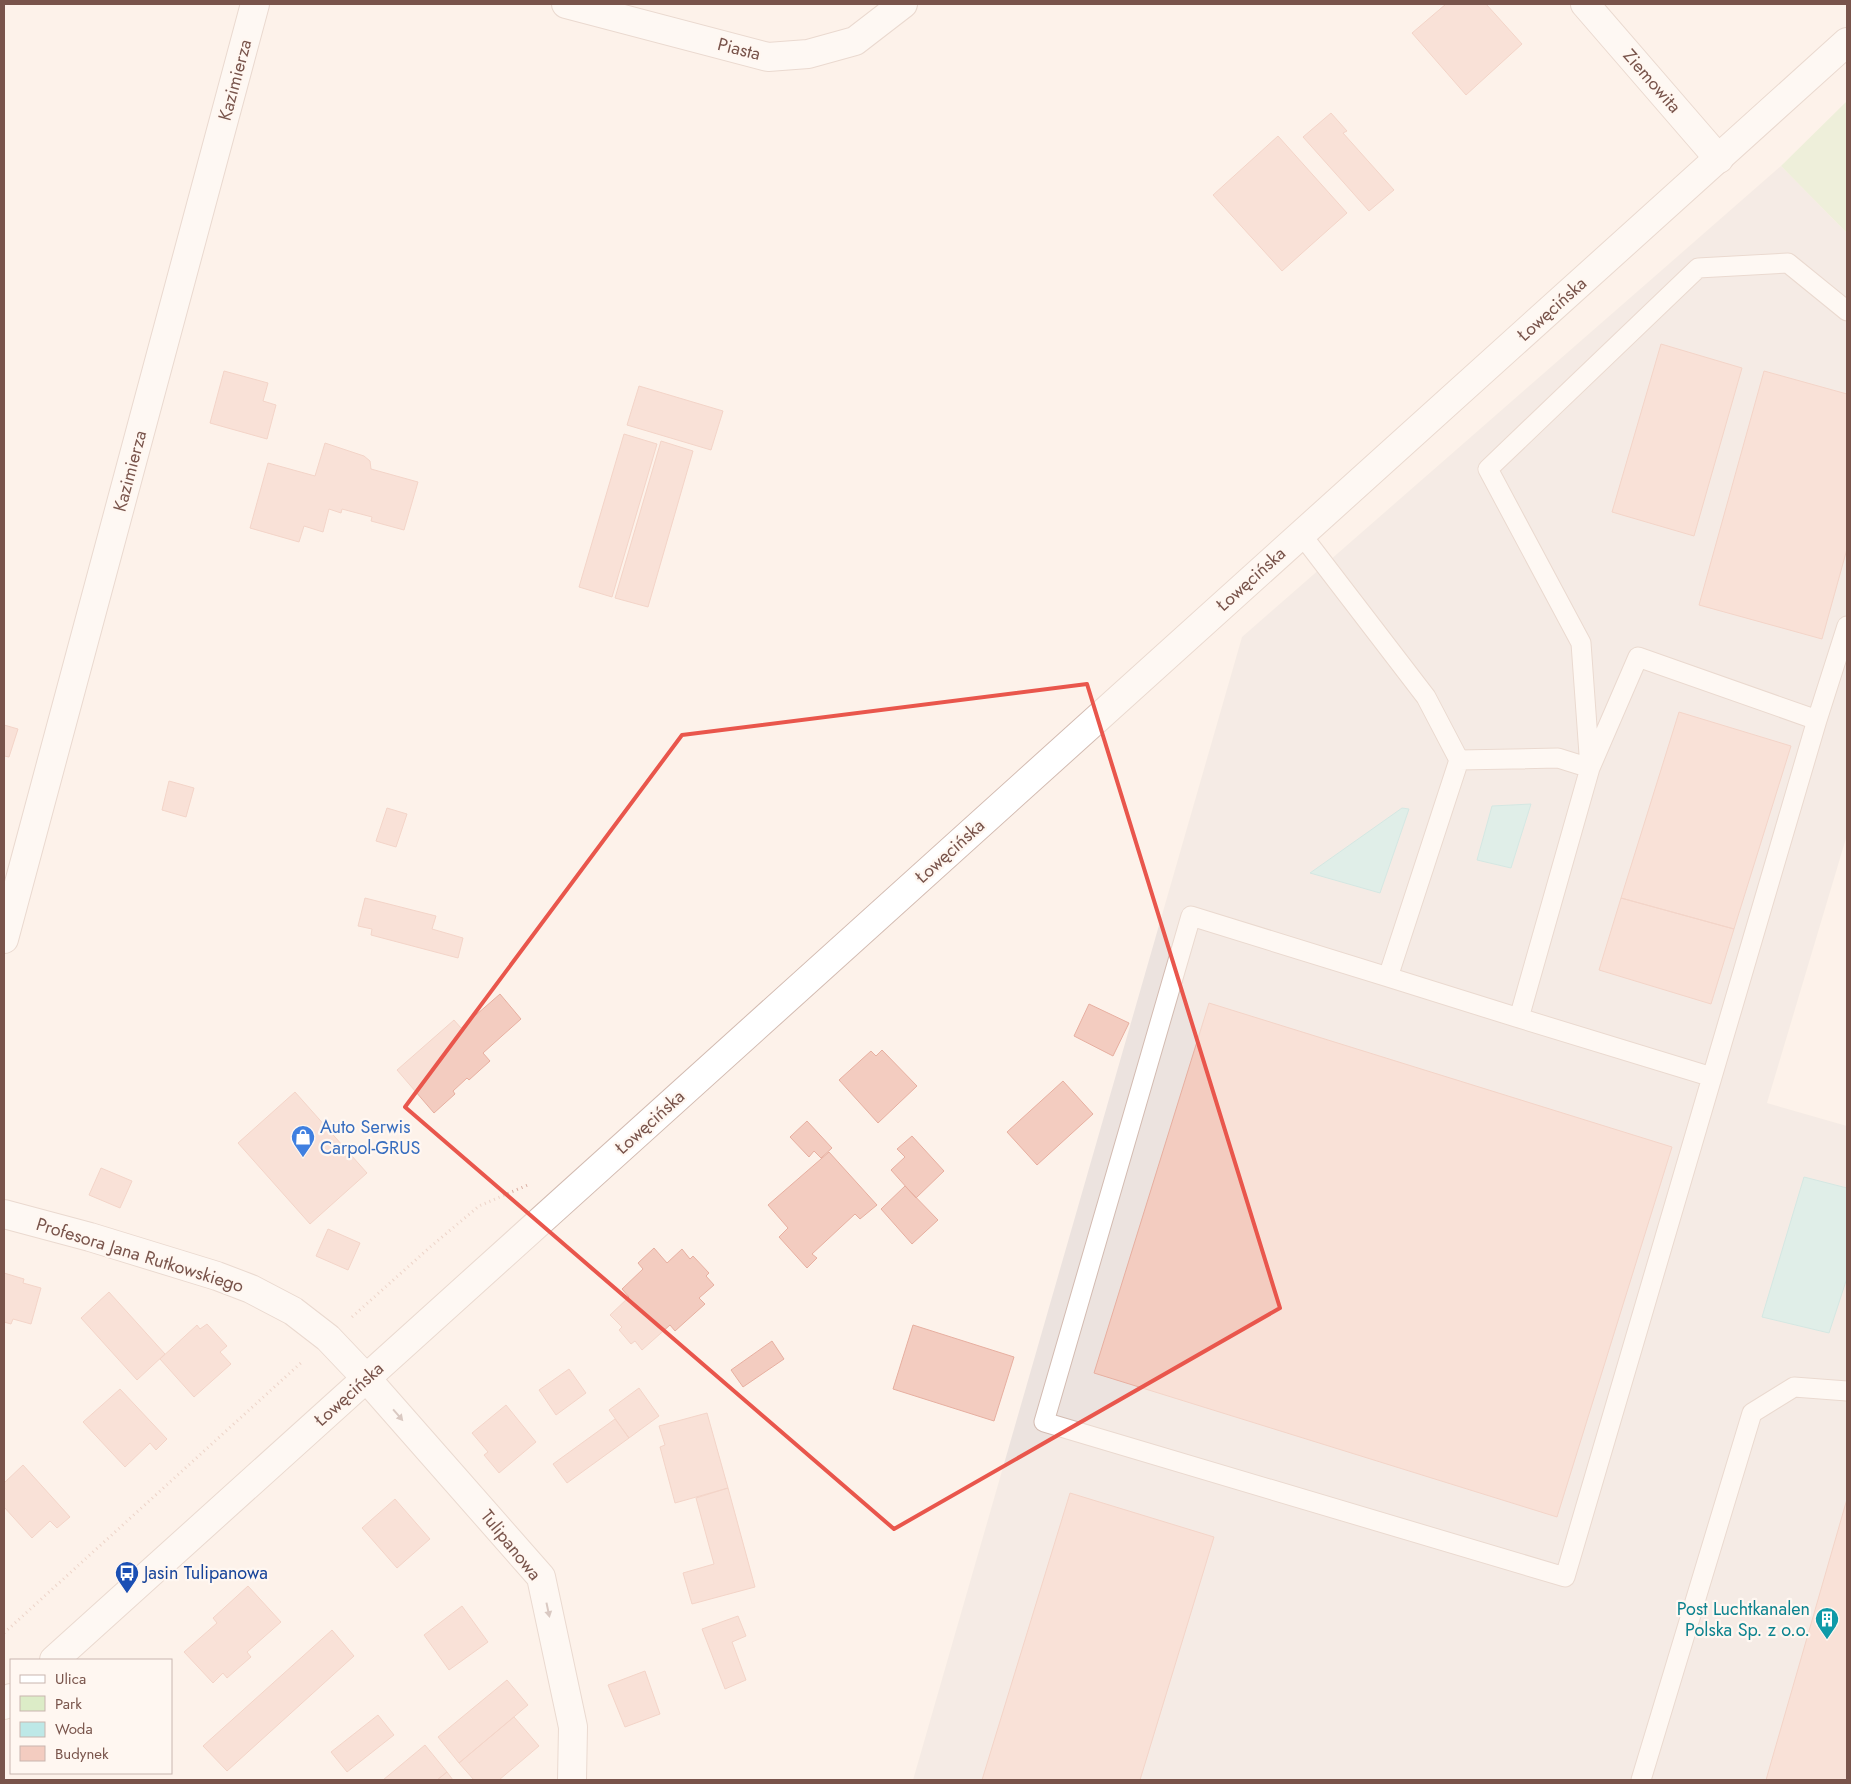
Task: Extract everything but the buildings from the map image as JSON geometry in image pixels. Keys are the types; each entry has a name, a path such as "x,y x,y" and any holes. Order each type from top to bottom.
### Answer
{"street":[{"name":"Kazimierza","path":"4,939 255,4"},
{"name":"Piasta","path":"566,4 768,57 808,54 855,41 903,4"},
{"name":"Ziemowita","path":"1585,4 1720,159"},
{"name":"Łowęcińska","path":"55,1659 1301,534 1720,159 1847,42"},
{"name":"Profesora Jana Rutkowskiego","path":"4,1214 90,1237 217,1276 252,1289 293,1310 328,1338 366,1378"},
{"name":"Tulipanowa","path":"366,1378 541,1577 573,1727 572,1780"}],"lane":[{"path":"1590,768 1581,643 1488,469 1698,268 1788,263 1847,311"},
{"path":"1301,534 1426,697 1459,760 1388,977"},
{"path":"1712,1078 1191,916 1044,1422 1565,1577 1712,1078 1817,720 1847,626"},
{"path":"1519,1018 1590,768 1638,657 1817,720"},
{"path":"1459,760 1558,758 1590,768"},
{"path":"1641,1780 1752,1413 1794,1387 1847,1391"}],"highlighted area":[{"path":"1087,684 1280,1308 894,1529 405,1107 682,735"}],"shaded area":[{"path":"1781,166 1847,233 1847,835 1767,1103 1847,1126 1847,1780 913,1780 1242,637"}],"green space":[{"path":"1847,101 1847,233 1781,166"}],"water":[{"path":"1531,804 1511,868 1477,860 1492,806"},
{"path":"1402,808 1409,809 1380,893 1310,873"},
{"path":"1804,1177 1847,1188 1847,1278 1829,1333 1762,1317"}],"place":[{"name":"Auto Serwis Carpol-GRUS","path":"303,1158"},
{"name":"Jasin Tulipanowa","path":"127,1594"},
{"name":"Post Luchtkanalen Polska Sp. z o.o.","path":"1827,1640"}]}
